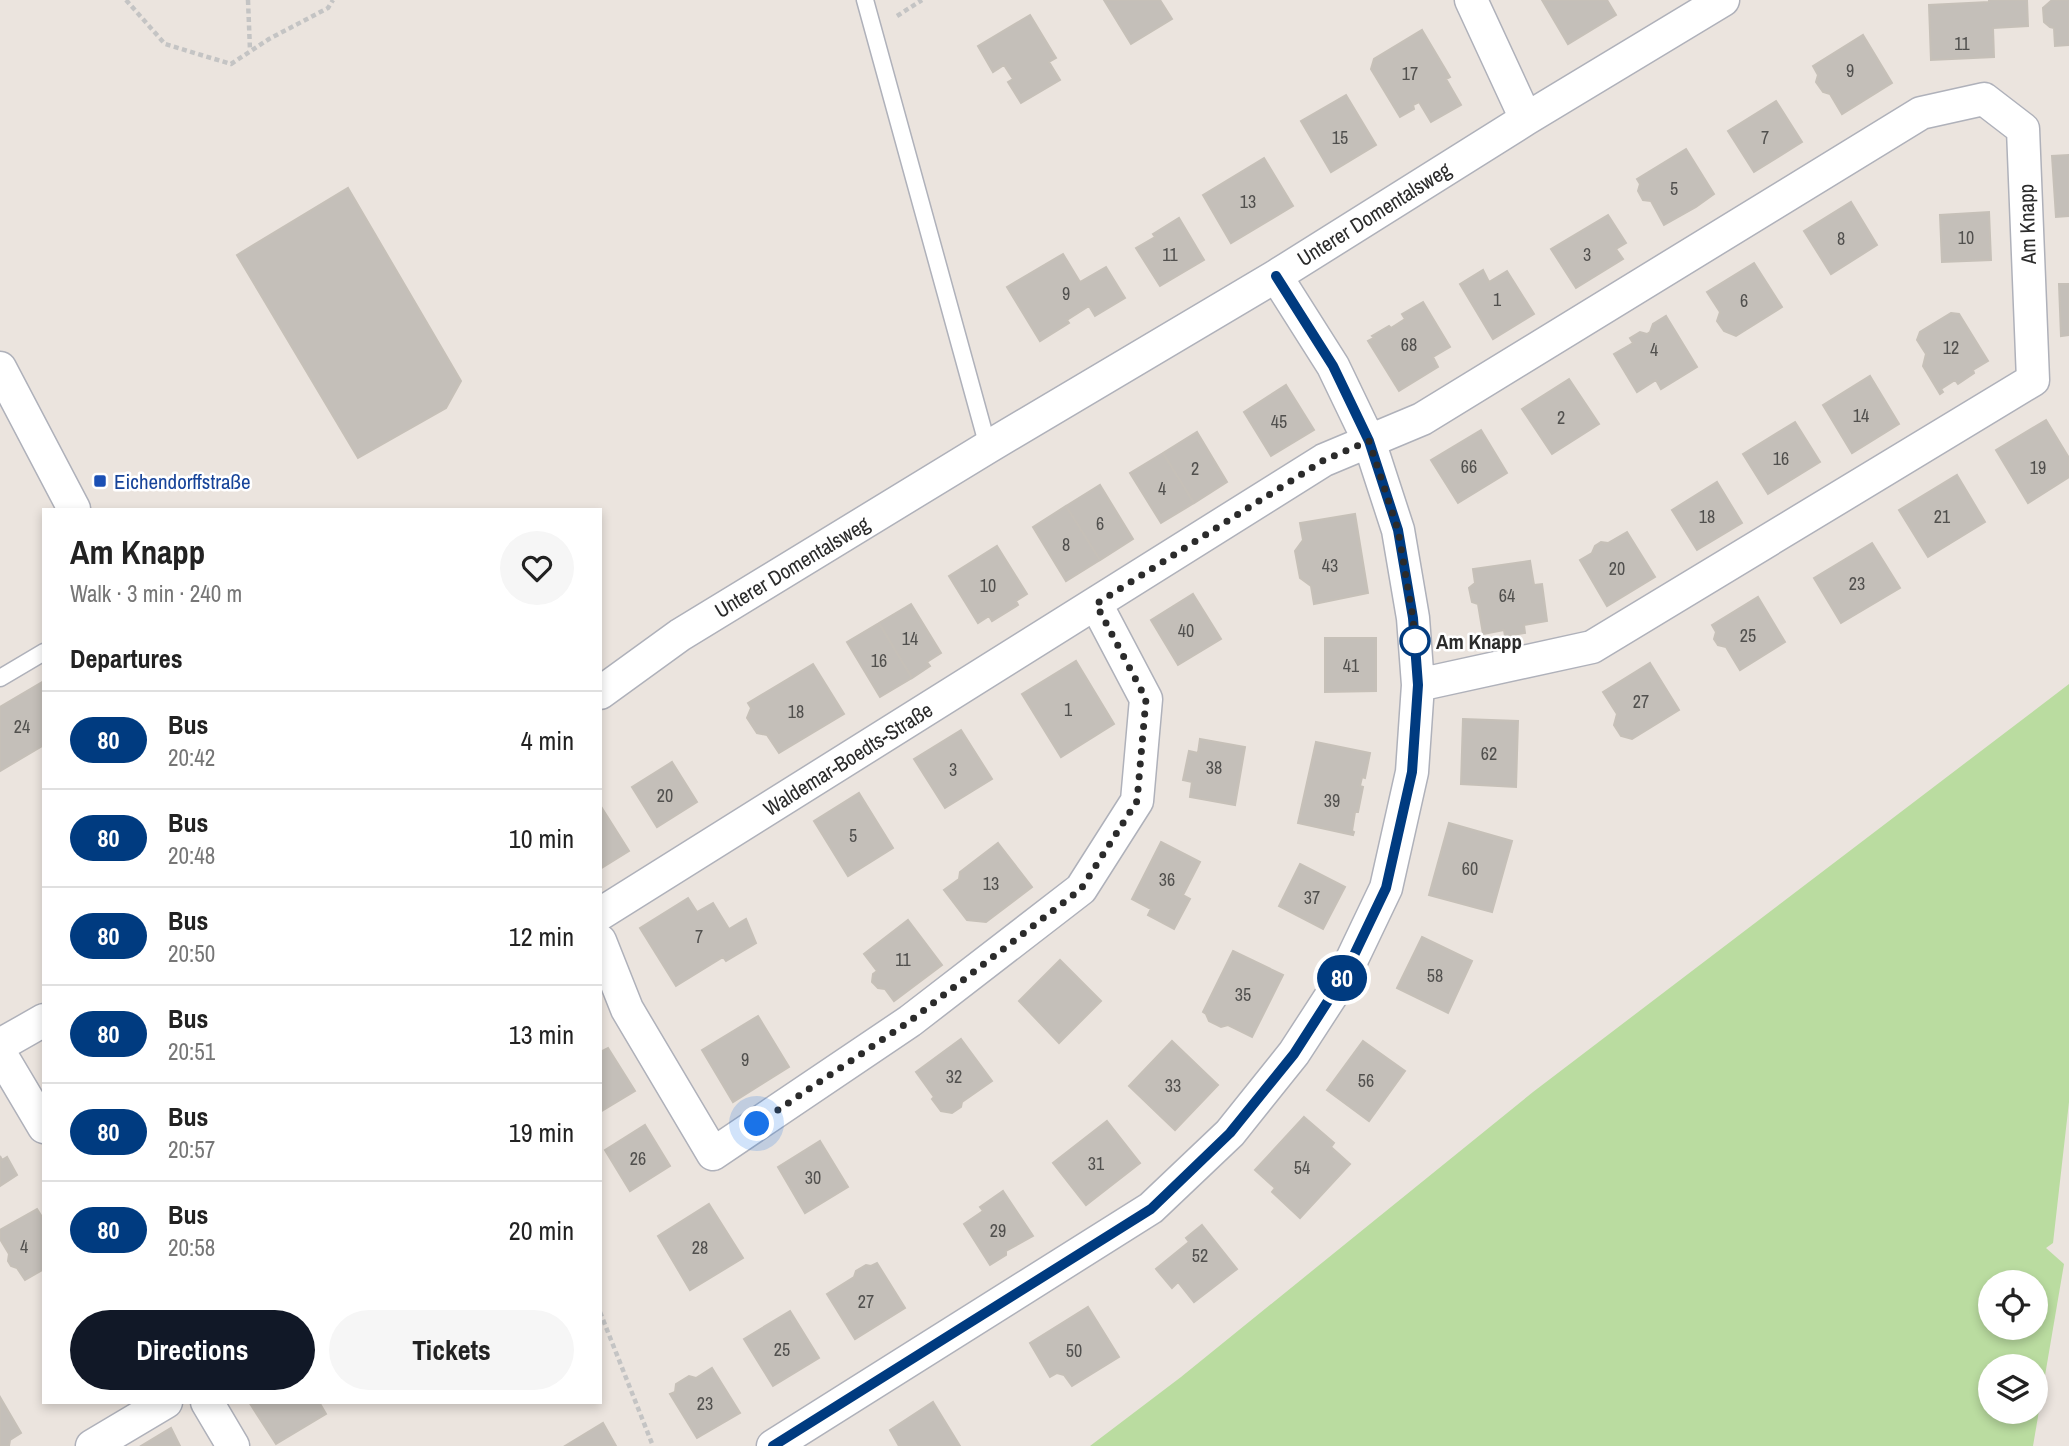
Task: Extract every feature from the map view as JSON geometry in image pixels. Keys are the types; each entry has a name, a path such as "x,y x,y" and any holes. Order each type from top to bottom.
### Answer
{"street":[{"path":"1471,0 1526,119"},
{"name":"Unterer Domentalsweg","path":"602,692 680,635 988,447 1276,276 1526,119 1723,0"},
{"name":"Am Knapp","path":"1369,441 1422,419 1921,113 1984,99 2023,129 2033,380 1592,647 1418,685"},
{"path":"773,1446 1151,1209 1230,1133 1294,1054 1344,976 1386,888 1412,772 1418,685 1413,618 1398,530 1369,441 1333,366 1276,276"},
{"path":"0,368 73,508"},
{"name":"Waldemar-Boedts-Straße","path":"602,913 1324,460 1369,441"},
{"path":"602,946 627,1009 713,1154 910,1021 1081,889 1137,801 1146,699 1096,604"},
{"path":"0,1045 42,1021"},
{"path":"0,1053 42,1124"},
{"path":"92,1446 163,1404"},
{"path":"208,1404 233,1446"}],"lane":[{"path":"865,0 988,447"},
{"path":"0,678 42,653"}],"path":[{"path":"126,0 166,44 231,64 328,8 333,0"},
{"path":"248,0 250,51"},
{"path":"602,1317 653,1446"}],"green space":[{"path":"2069,684 2069,1102 2053,1243 2046,1248 2064,1264 2048,1358 2048,1354 1978,1354 1978,1424 2037,1424 2033,1446 1090,1446 1181,1377 1533,1092"}],"building":[{"path":"1104,0 1160,0 1172,19 1131,44"},
{"path":"1542,0 1607,0 1616,15 1568,44"},
{"path":"2027,0 2028,26 1993,28 1994,57 1931,60 1929,5"},
{"path":"2052,0 2069,0 2069,45 2055,46 2054,28 2044,22 2043,8"},
{"path":"1030,15 1056,58 1049,62 1060,80 1021,103 1008,82 1013,79 1004,65 993,72 978,46"},
{"path":"1422,30 1450,77 1446,79 1461,105 1431,122 1419,102 1413,105 1414,109 1400,117 1371,69 1374,59"},
{"path":"1863,35 1892,83 1842,114 1830,94 1823,92 1816,82 1818,75 1813,66"},
{"path":"1346,95 1376,145 1331,172 1301,121"},
{"path":"1776,101 1802,142 1754,172 1728,131"},
{"path":"1686,149 1714,194 1664,225 1651,201 1643,200 1638,191 1640,184 1637,179"},
{"path":"2069,155 2069,216 2056,217 2052,156"},
{"path":"1264,158 1293,206 1231,243 1203,195"},
{"path":"348,188 461,381 446,408 358,458 237,255"},
{"path":"1851,202 1877,245 1831,274 1804,231"},
{"path":"1989,212 1991,260 1942,262 1940,215"},
{"path":"1608,215 1626,243 1616,249 1623,259 1576,288 1551,249"},
{"path":"1179,218 1204,260 1160,286 1136,248"},
{"path":"1063,254 1080,282 1106,267 1125,298 1095,316 1089,306 1067,320 1069,323 1040,341 1007,287"},
{"path":"1754,263 1782,307 1736,336 1724,331 1717,321 1720,312 1707,292"},
{"path":"1483,270 1489,282 1507,271 1534,314 1493,339 1460,284"},
{"path":"2059,284 2069,284 2069,335 2061,336"},
{"path":"1423,302 1450,347 1433,357 1438,367 1399,391 1368,341 1374,338 1372,336 1405,319 1402,314"},
{"path":"1951,313 1959,314 1988,361 1958,384 1955,380 1941,389 1943,392 1940,394 1923,366 1926,354 1917,340 1920,332"},
{"path":"1666,316 1697,367 1661,389 1656,380 1637,392 1614,354 1633,343 1630,338 1640,332 1650,332 1653,324"},
{"path":"1870,376 1899,424 1852,453 1823,405"},
{"path":"1569,379 1599,424 1552,454 1522,409"},
{"path":"1286,385 1314,430 1271,456 1244,412"},
{"path":"2046,420 2069,458 2069,477 2028,503 1996,450"},
{"path":"1795,422 1820,462 1768,494 1743,454"},
{"path":"1481,430 1507,473 1458,503 1431,460"},
{"path":"1197,432 1227,482 1194,503 1163,453"},
{"path":"1163,453 1194,503 1161,523 1130,473"},
{"path":"1957,475 1985,522 1928,557 1899,510"},
{"path":"1717,482 1742,523 1697,550 1672,510"},
{"path":"1100,485 1133,539 1100,560 1066,506"},
{"path":"1066,506 1100,560 1066,581 1033,527"},
{"path":"1355,514 1368,593 1314,604 1311,586 1300,578 1295,551 1303,540 1300,523"},
{"path":"1627,532 1655,577 1607,606 1580,560 1592,553 1595,546 1601,542 1608,543"},
{"path":"1872,543 1900,588 1841,623 1814,578"},
{"path":"997,546 1027,594 1016,601 1018,605 992,621 989,616 978,623 949,576"},
{"path":"1530,561 1534,585 1542,584 1547,621 1524,625 1525,633 1505,636 1504,630 1483,634 1478,604 1472,602 1469,588 1475,583 1473,569"},
{"path":"1193,594 1221,639 1178,665 1151,620"},
{"path":"1758,597 1785,642 1740,670 1726,647 1718,645 1714,639 1716,632 1712,625"},
{"path":"911,604 941,653 927,662 930,666 912,678 879,623"},
{"path":"879,623 912,678 880,697 847,642"},
{"path":"1325,638 1376,638 1376,691 1325,692"},
{"path":"1076,661 1114,724 1061,757 1022,694"},
{"path":"1650,663 1679,710 1632,739 1621,736 1614,725 1617,714 1603,692"},
{"path":"813,664 844,714 779,753 767,735 757,733 747,718 751,708 748,703"},
{"path":"42,682 42,746 0,771 0,707"},
{"path":"1463,719 1518,721 1516,787 1461,784"},
{"path":"961,730 992,779 945,808 914,759"},
{"path":"1200,739 1245,747 1235,805 1190,797 1192,782 1183,780 1189,751 1198,753"},
{"path":"1316,742 1370,753 1365,778 1362,777 1360,786 1363,787 1358,812 1355,812 1353,835 1298,823"},
{"path":"672,762 697,802 657,827 632,787"},
{"path":"859,793 893,848 848,876 814,821"},
{"path":"602,808 629,851 602,868"},
{"path":"1449,823 1512,841 1492,912 1429,895"},
{"path":"1161,842 1200,862 1183,895 1190,899 1174,929 1148,915 1151,909 1132,899"},
{"path":"998,843 1032,887 986,922 967,920 944,890 959,879 960,872"},
{"path":"1300,864 1345,887 1323,929 1279,906"},
{"path":"688,898 697,912 713,903 729,929 746,919 756,943 726,961 723,957 676,986 640,928"},
{"path":"908,920 942,965 894,1001 885,989 878,988 872,982 873,974 877,971 864,954"},
{"path":"1422,937 1472,961 1448,1013 1397,988"},
{"path":"1233,951 1283,975 1252,1037 1228,1025 1221,1027 1209,1021 1203,1012"},
{"path":"1060,960 1101,1001 1059,1043 1019,1001"},
{"path":"758,1016 789,1067 733,1102 702,1050"},
{"path":"961,1039 992,1081 962,1102 961,1107 952,1113 941,1111 916,1072"},
{"path":"1172,1041 1218,1085 1175,1130 1129,1086"},
{"path":"1363,1041 1405,1071 1369,1121 1327,1090"},
{"path":"608,1048 635,1091 602,1111 602,1051"},
{"path":"1304,1117 1334,1143 1331,1147 1350,1164 1300,1218 1272,1192 1275,1188 1255,1170"},
{"path":"1107,1121 1140,1163 1086,1205 1053,1163"},
{"path":"645,1125 670,1166 630,1191 605,1150"},
{"path":"820,1141 848,1187 805,1213 778,1167"},
{"path":"0,1156 2,1160 7,1157 17,1175 0,1186"},
{"path":"1003,1191 1033,1236 1006,1251 1006,1255 990,1265 964,1224 983,1211 980,1207"},
{"path":"709,1204 743,1258 690,1290 658,1236"},
{"path":"37,1209 42,1217 42,1270 25,1280 8,1261 9,1254 0,1239 0,1230"},
{"path":"1202,1225 1237,1269 1194,1302 1178,1282 1172,1288 1156,1269 1189,1242 1186,1238"},
{"path":"877,1263 905,1308 855,1339 827,1294 854,1277 856,1271"},
{"path":"1088,1307 1119,1357 1072,1386 1064,1375 1057,1373 1050,1377 1030,1343"},
{"path":"790,1311 819,1358 773,1386 744,1339"},
{"path":"712,1368 740,1413 697,1438 670,1394 675,1392 676,1384 689,1376 696,1378"},
{"path":"0,1397 21,1433 10,1440 9,1446 0,1446"},
{"path":"933,1402 960,1446 899,1446 890,1430"},
{"path":"250,1404 320,1404 326,1414 276,1444"},
{"path":"603,1423 616,1446 565,1446"},
{"path":"171,1428 180,1446 141,1446"}],"bus line":[{"name":"80","path":"773,1446 1151,1209 1230,1133 1294,1054 1344,976 1386,888 1412,772 1418,685 1413,618 1398,530 1369,441 1333,366 1276,276"}],"place":[{"name":"Eichendorffstraße","path":"100,481"},
{"name":"Am Knapp","path":"1415,641"}],"route":[{"path":"757,1124 910,1021 1081,889 1137,801 1146,699 1096,604 1324,460 1369,441 1398,530 1415,641"}]}
